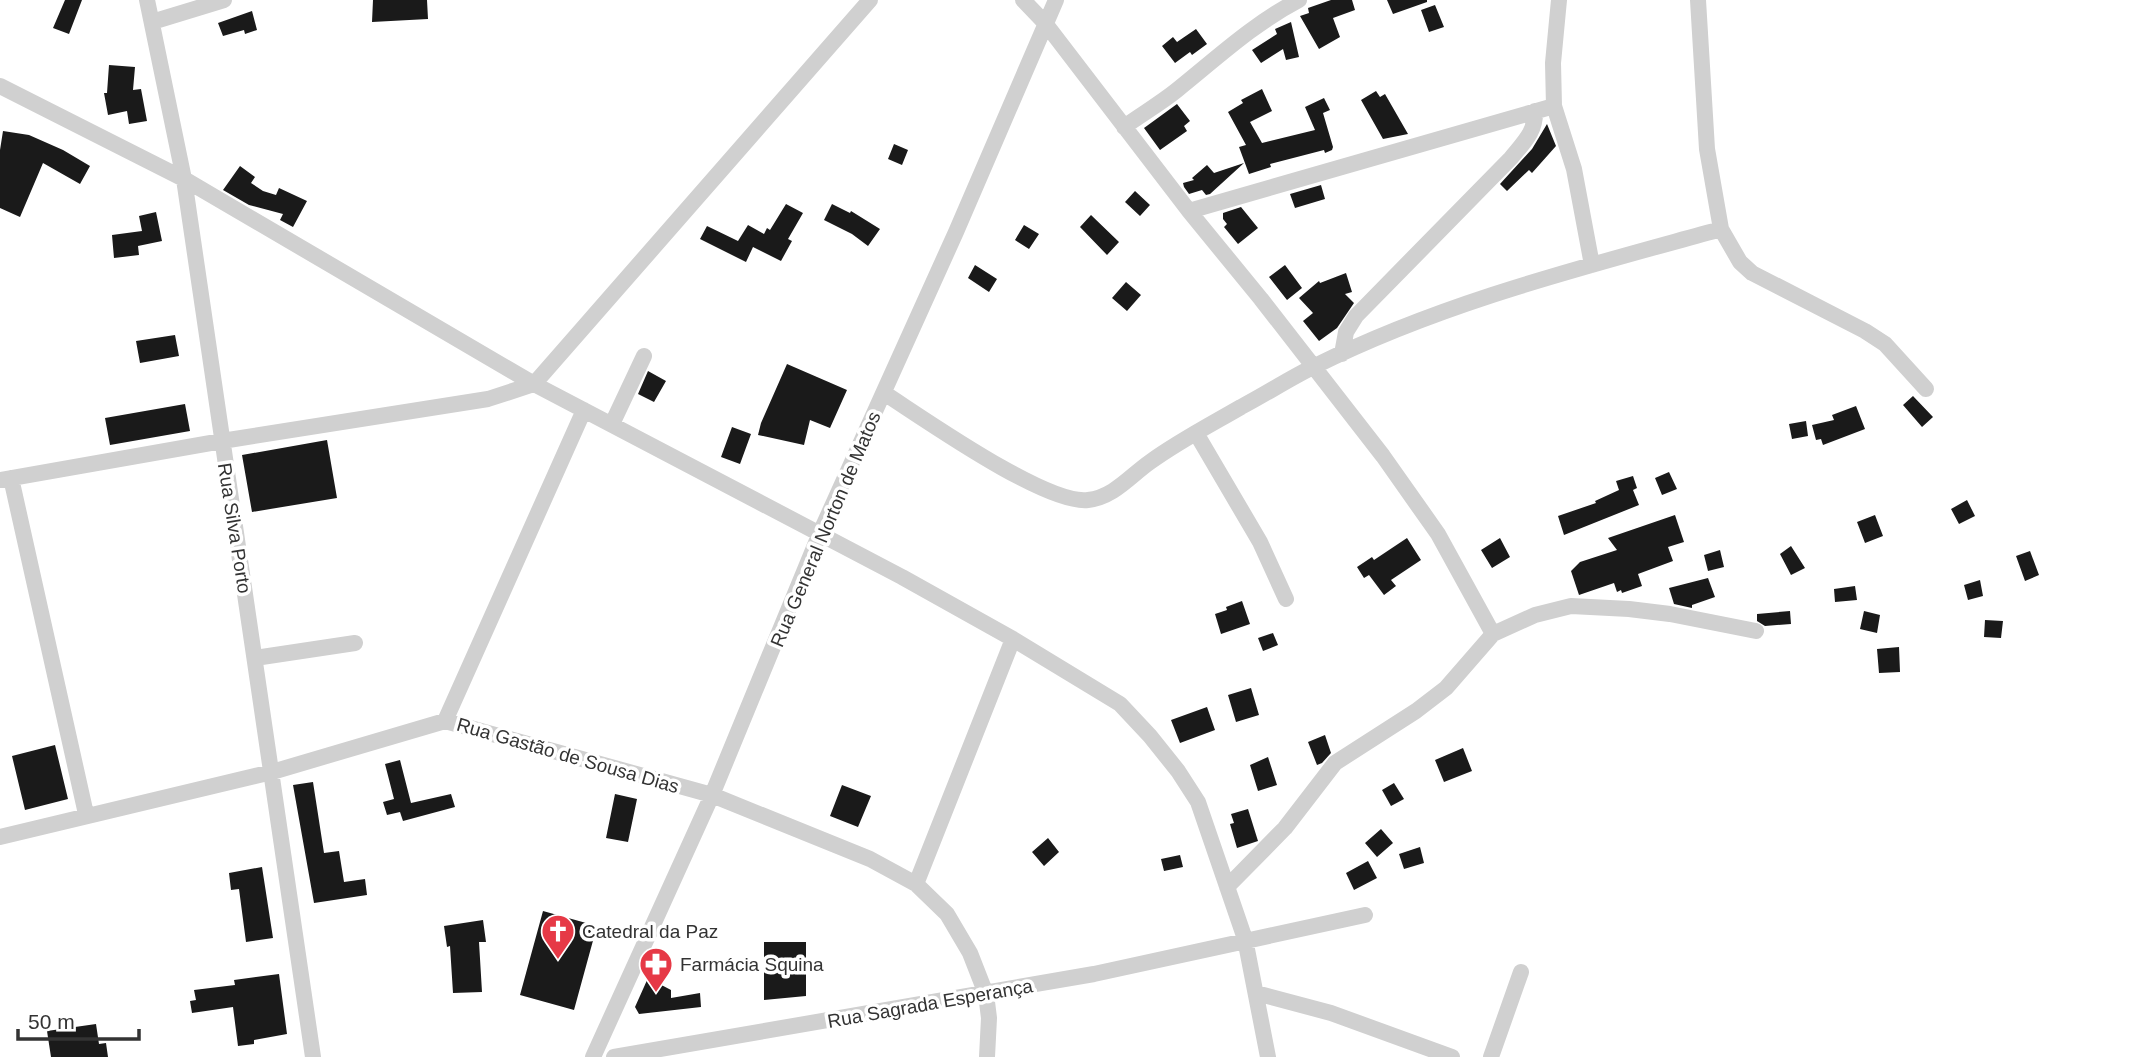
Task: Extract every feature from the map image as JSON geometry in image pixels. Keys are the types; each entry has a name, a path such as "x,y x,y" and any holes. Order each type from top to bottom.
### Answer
{"street":[{"name":"Rua Silva Porto","path":"148,0 184,179 313,1057"},
{"path":"152,22 224,0"},
{"path":"86,814 5,479 222,440 488,399 534,384 870,0"},
{"path":"1023,0 1045,23 1189,211 1383,456 1438,534 1493,634"},
{"name":"Rua General Norton de Matos","path":"593,1057 712,795 820,533 956,232 1056,0"},
{"path":"1124,127 1174,92 1226,47 1272,14 1299,0"},
{"path":"1559,0 1552,63 1554,106 1574,169 1592,265"},
{"path":"1698,0 1707,149 1721,229 1740,262 1752,273 1854,325 1885,344 1926,389"},
{"path":"0,86 184,179 534,384 820,533 1013,639 1120,704 1178,771 1198,802 1245,939 1268,1057"},
{"path":"1189,211 1554,106"},
{"path":"1342,354 1346,332 1356,316 1511,159 1532,132 1535,111"},
{"path":"884,393 1014,475 1066,498 1087,500 1106,495 1149,462 1196,433 1314,367 1406,324 1592,265 1721,229"},
{"path":"612,425 644,356"},
{"path":"445,721 584,410"},
{"path":"1196,433 1255,532 1286,599"},
{"path":"1227,887 1284,828 1335,763 1416,711 1446,688 1493,634 1535,615 1571,606 1643,611 1756,631"},
{"path":"916,884 1013,639"},
{"path":"255,658 355,643"},
{"name":"Rua Gastão de Sousa Dias","path":"0,836 272,772 445,721 712,795 870,859 916,884 947,914 970,953 986,994 989,1018 988,1057"},
{"name":"Rua Sagrada Esperança","path":"614,1057 1094,974 1365,915"},
{"path":"1492,1057 1521,972"},
{"path":"1256,993 1331,1013 1452,1057"}],"building":[{"path":"65,0 82,0 69,34 53,28"},
{"path":"373,0 427,0 428,19 372,22"},
{"path":"1331,0 1352,0 1355,10 1333,18 1340,37 1319,49 1300,16 1309,13 1308,8"},
{"path":"1387,0 1427,0 1427,2 1393,14"},
{"path":"1435,5 1444,27 1429,32 1421,10"},
{"path":"252,11 257,30 245,34 244,30 223,36 218,23"},
{"path":"1291,22 1299,57 1286,60 1283,49 1261,63 1252,50 1277,34 1275,29"},
{"path":"1196,29 1207,44 1175,63 1162,46 1173,37 1177,42"},
{"path":"109,65 135,67 133,90 141,89 147,121 129,124 127,111 108,115 104,93 107,93"},
{"path":"1262,89 1272,111 1250,122 1262,143 1315,130 1305,107 1324,98 1330,110 1323,113 1332,150 1270,164 1271,167 1249,174 1239,147 1246,145 1228,112 1243,103 1241,100"},
{"path":"1376,91 1380,97 1385,94 1408,134 1383,139 1361,100"},
{"path":"1177,104 1190,121 1184,126 1187,131 1160,150 1144,128"},
{"path":"1547,124 1556,146 1532,173 1529,170 1507,191 1500,184 1532,149"},
{"path":"3,131 29,135 90,166 80,184 43,163 20,217 0,208 0,150"},
{"path":"894,144 908,150 902,165 888,159"},
{"path":"1244,163 1210,194 1206,195 1202,190 1189,194 1184,187 1183,183 1194,180 1192,178 1207,165 1214,173"},
{"path":"240,166 255,177 251,183 263,191 276,195 279,188 307,201 293,227 280,220 283,214 249,205 223,190"},
{"path":"1321,185 1325,199 1295,208 1290,194"},
{"path":"1135,191 1150,205 1140,216 1125,202"},
{"path":"786,204 803,213 788,239 792,241 781,261 753,247 746,262 700,239 707,226 738,241 748,225 764,234 767,228 770,230"},
{"path":"832,204 850,213 851,211 880,229 868,246 852,234 824,220"},
{"path":"1241,207 1258,228 1238,244 1224,227 1227,224 1223,213"},
{"path":"156,212 162,241 138,246 139,255 114,258 112,235 142,231 139,216"},
{"path":"1091,215 1119,242 1107,255 1080,227"},
{"path":"1024,225 1039,234 1029,249 1015,240"},
{"path":"975,265 997,279 989,292 968,278"},
{"path":"1285,265 1302,288 1287,300 1269,277"},
{"path":"1346,273 1352,292 1345,294 1354,303 1337,328 1319,341 1303,321 1313,313 1299,298 1319,281 1320,283"},
{"path":"1126,282 1141,295 1127,311 1112,298"},
{"path":"175,335 179,356 140,363 136,341"},
{"path":"787,364 847,390 830,428 810,420 804,445 758,435"},
{"path":"648,371 666,381 654,402 638,394"},
{"path":"1913,396 1933,417 1922,427 1903,405"},
{"path":"185,404 190,431 110,445 105,418"},
{"path":"1856,406 1865,429 1823,445 1821,439 1816,440 1812,425 1834,420 1832,415"},
{"path":"1806,421 1808,436 1792,439 1789,424"},
{"path":"732,427 751,434 740,464 721,457"},
{"path":"327,440 337,498 252,512 242,455"},
{"path":"1669,472 1677,489 1662,495 1655,478"},
{"path":"1633,476 1637,488 1633,490 1639,505 1564,535 1558,516 1596,503 1595,501 1619,490 1616,481"},
{"path":"1967,500 1975,516 1959,524 1951,509"},
{"path":"1675,515 1684,542 1668,547 1673,561 1638,574 1642,586 1622,593 1621,590 1617,592 1614,583 1579,595 1571,571 1580,562 1617,550 1608,538"},
{"path":"1875,515 1883,536 1865,543 1857,522"},
{"path":"1407,538 1421,560 1391,580 1396,586 1384,595 1369,575 1364,578 1357,567 1372,557 1374,560"},
{"path":"1500,538 1510,557 1492,568 1481,550"},
{"path":"1791,546 1805,568 1791,575 1780,554"},
{"path":"1720,550 1724,567 1708,571 1704,555"},
{"path":"2030,551 2039,575 2025,581 2016,556"},
{"path":"1708,578 1715,597 1692,605 1692,608 1674,604 1669,588"},
{"path":"1980,580 1983,596 1968,600 1964,585"},
{"path":"1855,586 1857,600 1835,602 1834,589"},
{"path":"1242,601 1250,624 1221,634 1215,614"},
{"path":"1790,611 1791,624 1765,626 1757,621 1757,614"},
{"path":"1864,611 1880,615 1877,633 1860,629"},
{"path":"1985,620 2003,621 2001,638 1984,637"},
{"path":"1273,633 1278,645 1263,651 1258,638"},
{"path":"1899,647 1900,672 1879,673 1877,649"},
{"path":"1251,688 1259,715 1236,722 1228,695"},
{"path":"1207,707 1215,730 1180,743 1171,720"},
{"path":"1325,735 1331,753 1317,765 1308,742"},
{"path":"55,745 68,799 25,810 12,756"},
{"path":"1463,748 1472,771 1444,782 1435,760"},
{"path":"1268,757 1277,785 1258,791 1250,765"},
{"path":"400,760 411,803 451,794 455,807 403,821 400,812 387,815 383,802 394,799 385,764"},
{"path":"313,782 324,853 339,851 344,882 365,879 367,895 314,903 293,785"},
{"path":"1394,783 1404,799 1391,806 1382,790"},
{"path":"842,785 871,796 858,827 830,816"},
{"path":"615,794 637,799 628,842 606,838"},
{"path":"1248,809 1258,841 1237,848 1230,824 1234,823 1231,814"},
{"path":"1381,829 1393,843 1377,857 1365,843"},
{"path":"1048,838 1059,852 1044,866 1032,852"},
{"path":"1420,847 1424,863 1404,869 1399,854"},
{"path":"1180,855 1183,867 1164,871 1161,859"},
{"path":"1368,861 1377,878 1354,890 1346,873"},
{"path":"262,867 273,938 246,942 239,889 231,890 229,873"},
{"name":"Catedral da Paz","path":"543,911 597,926 574,1010 520,995"},
{"path":"483,920 486,942 479,942 482,992 453,993 450,946 447,947 444,926"},
{"path":"764,942 806,942 806,996 764,1000"},
{"path":"279,974 287,1034 238,1046 233,1007 192,1013 190,1001 196,1000 194,990 235,985 234,980"},
{"name":"Farmácia Squina","path":"648,978 671,990 671,998 700,993 701,1007 639,1014 635,1007"},
{"path":"96,1024 99,1044 106,1043 108,1057 51,1057 47,1031"}],"place":[{"name":"Catedral da Paz","path":"558,961"},
{"name":"Farmácia Squina","path":"656,994"}]}
